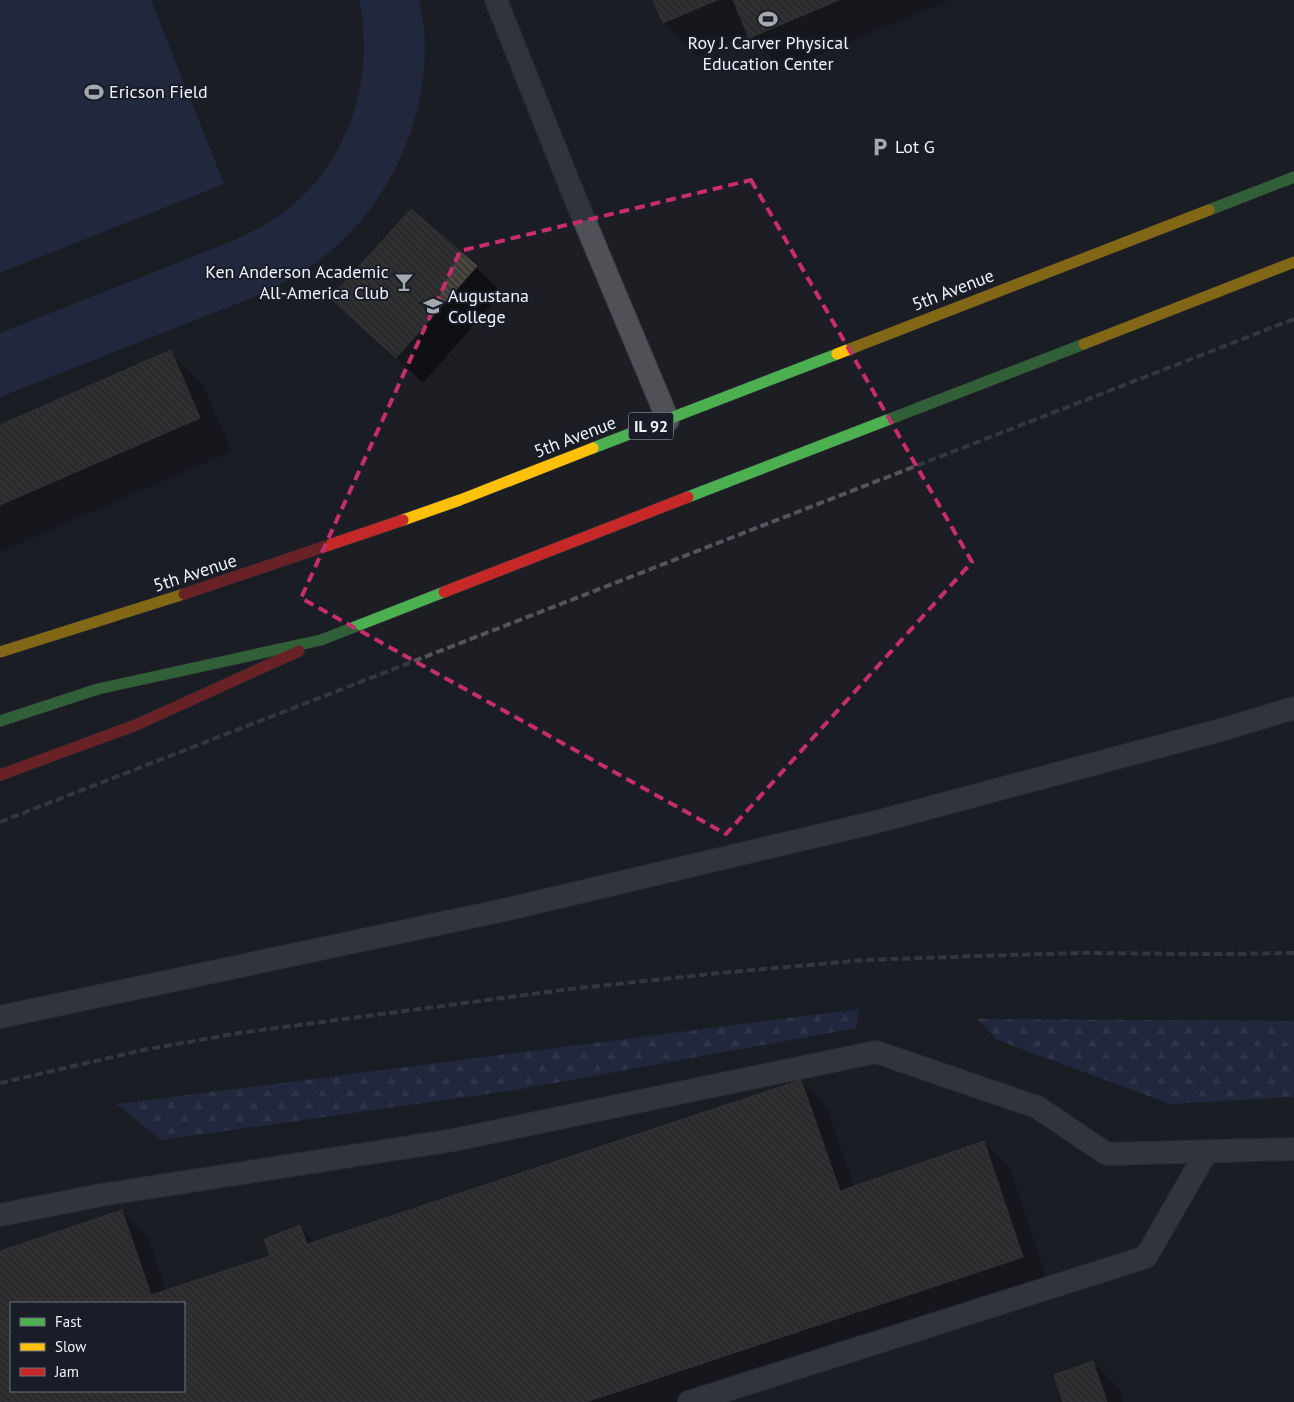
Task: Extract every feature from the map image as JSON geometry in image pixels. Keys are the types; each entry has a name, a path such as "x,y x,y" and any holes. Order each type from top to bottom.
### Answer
{"main road":[{"name":"5th Avenue","path":"0,652 223,582 389,525 668,420 1294,177"},
{"path":"0,775 136,726 321,640 1294,262"},
{"path":"0,721 98,689 321,640"}],"lane":[{"path":"496,0 579,207 668,420"},
{"path":"0,1017 504,910 858,827 1221,730 1294,708"},
{"path":"0,1216 101,1195 454,1140 876,1052 1036,1107 1107,1154 1294,1149"},
{"path":"689,1402 1146,1257 1206,1151"}],"highlighted area":[{"path":"751,180 972,562 726,834 301,598 460,251"}],"green space":[{"name":"Ericson Field","path":"0,0 151,0 224,184 0,273"},
{"path":"359,0 419,0 424,30 424,61 421,93 413,124 402,154 370,210 349,234 326,255 309,267 254,297 0,397 0,333 239,238 282,214 309,189 327,166 342,141 353,115 360,87 364,58"},
{"path":"859,1009 856,1028 516,1090 161,1140 117,1104"},
{"path":"977,1019 1294,1021 1294,1097 1170,1104 997,1040"}],"building":[{"name":"Roy J. Carver Physical Education Center","path":"653,0 717,0 663,23"},
{"name":"Roy J. Carver Physical Education Center","path":"733,0 839,0 749,38"},
{"name":"Ken Anderson Academic All-America Club","path":"411,209 477,266 396,358 330,298"},
{"path":"171,350 200,418 0,505 0,425"},
{"path":"801,1080 840,1191 984,1141 1023,1257 586,1402 0,1402 0,1251 122,1210 151,1295 270,1256 264,1239 300,1225 307,1244"},
{"path":"1093,1361 1107,1402 1063,1402 1054,1375"}],"railway":[{"path":"0,822 1294,319"},
{"path":"0,1083 143,1050 239,1033 570,989 720,973 864,960 1079,953 1294,953"}],"traffic: fast":[{"path":"1209,210 1294,177"},
{"path":"688,497 1084,344"},
{"path":"593,448 837,354"},
{"path":"0,721 98,689 321,640 444,592"}],"traffic: slow":[{"path":"837,354 1209,210"},
{"path":"1084,344 1294,262"},
{"path":"403,520 593,448"},
{"path":"0,652 184,594"}],"traffic: jam":[{"path":"444,592 688,497"},
{"path":"184,594 403,520"},
{"path":"0,775 136,725 299,651"}],"place":[{"name":"Roy J. Carver Physical Education Center","path":"768,19"},
{"name":"Ericson Field","path":"94,92"},
{"name":"Lot G","path":"880,147"},
{"name":"Ken Anderson Academic All-America Club","path":"404,282"},
{"name":"Augustana College","path":"433,306"}]}
